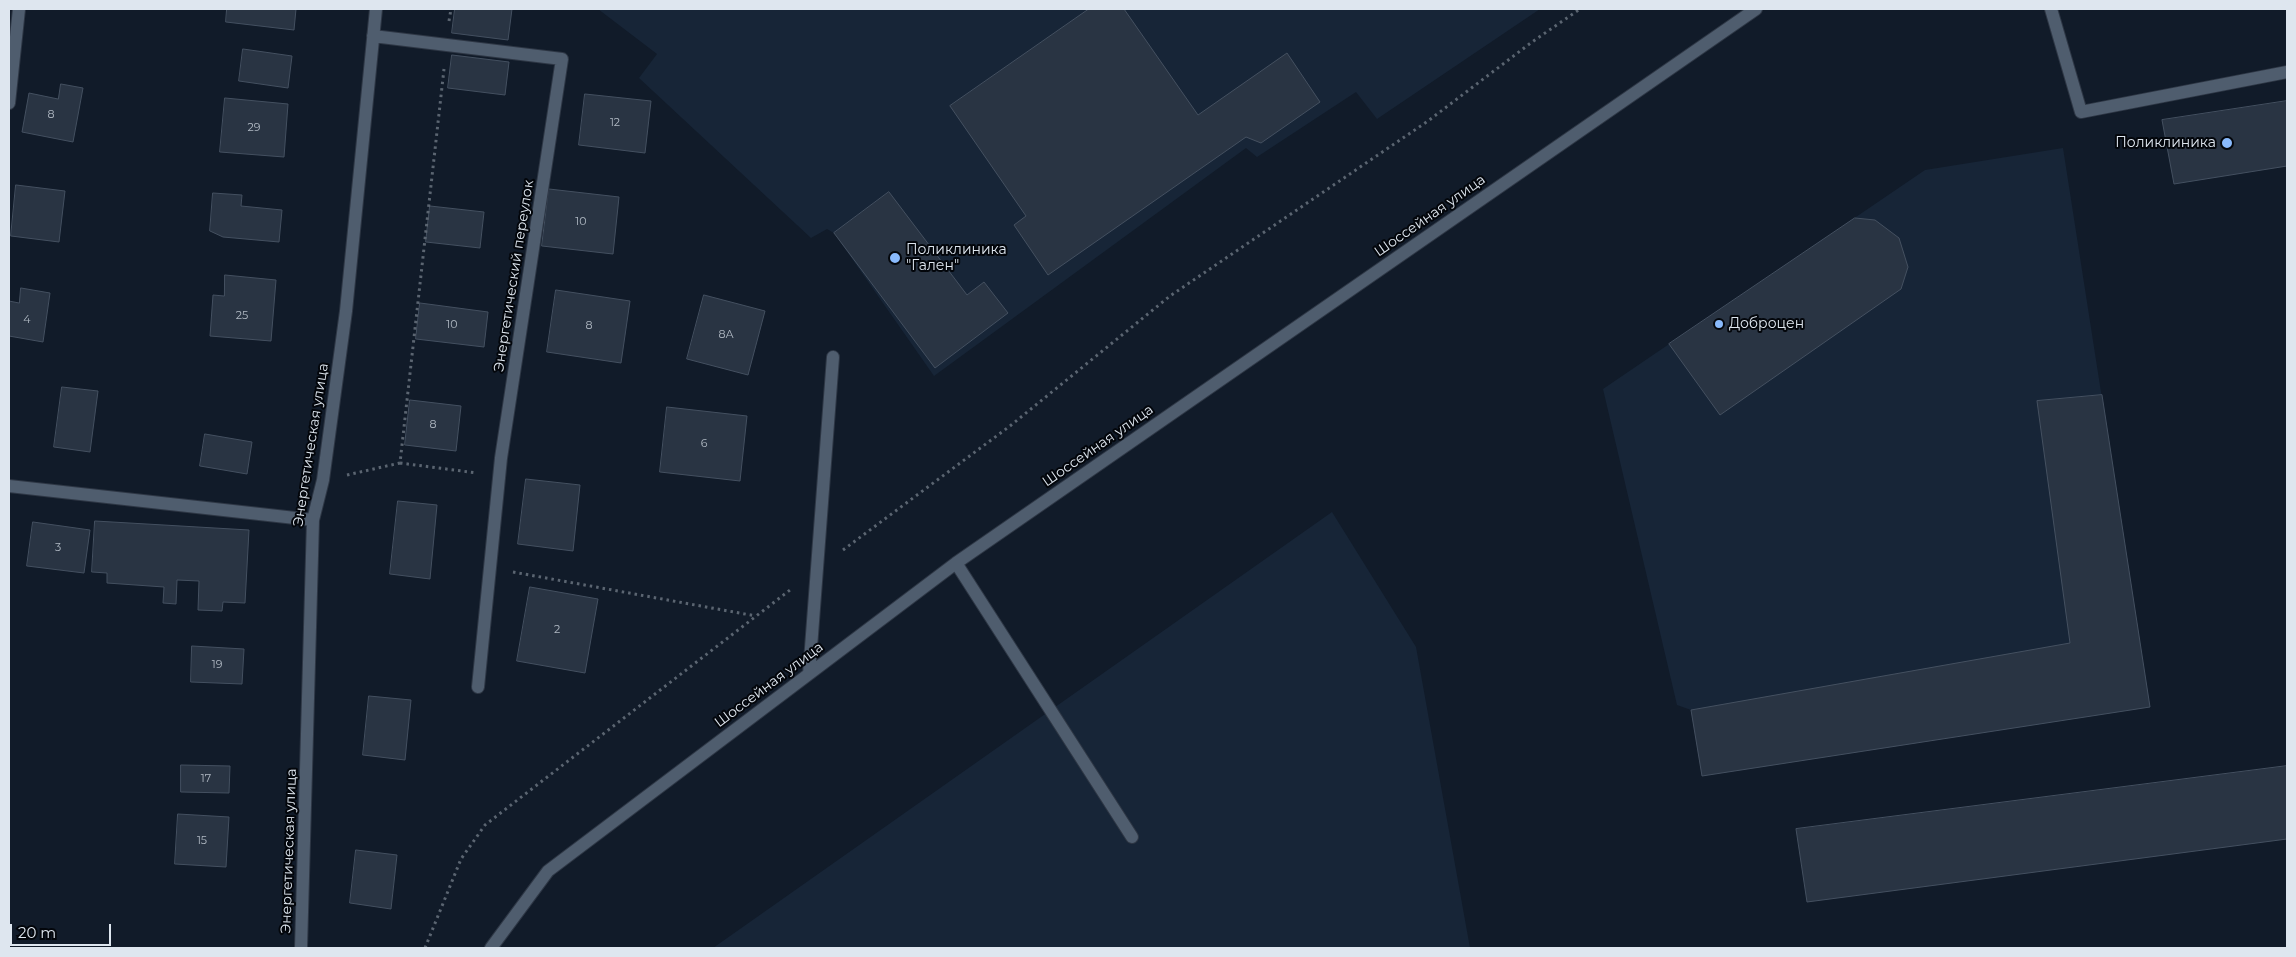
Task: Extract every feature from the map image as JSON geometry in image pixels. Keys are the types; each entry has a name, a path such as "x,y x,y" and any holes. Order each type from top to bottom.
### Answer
{"street":[{"path":"9,103 19,9"},
{"name":"Энергетическая улица","path":"301,948 313,520 323,480 346,311 376,9"},
{"name":"Шоссейная улица","path":"491,948 548,871 956,563 1756,9"},
{"path":"2051,9 2081,112 2287,72"},
{"name":"Энергетический переулок","path":"373,36 562,59 500,476 478,687"},
{"path":"809,674 833,356"},
{"path":"9,486 313,520"},
{"path":"956,563 1132,837"}],"path":[{"path":"400,463 451,9"},
{"path":"835,556 1010,426 1170,296 1428,121 1532,42 1580,9"},
{"path":"323,480 400,463 500,476"},
{"path":"510,572 756,616"},
{"path":"425,948 461,859 485,825 796,586"}],"shaded area":[{"path":"598,9 1540,9 1377,119 1356,92 1257,157 1246,148 934,376 834,233 827,229 811,238 639,78 657,54"},
{"path":"2063,148 2150,707 1702,776 1691,710 1677,705 1603,389 1925,170"},
{"path":"1332,512 1416,647 1470,948 713,948"}],"building":[{"path":"227,9 296,9 294,30 226,22"},
{"path":"455,9 512,9 508,40 452,33"},
{"path":"1089,9 1124,9 1198,115 1287,53 1320,102 1261,143 1246,137 1048,275 1014,225 1026,216 950,106"},
{"path":"243,49 292,56 288,88 239,81"},
{"path":"452,55 509,62 505,95 448,88"},
{"path":"61,84 83,88 73,142 22,132 29,93 58,99"},
{"path":"585,94 651,101 645,153 579,145"},
{"path":"225,98 288,104 284,157 220,152"},
{"name":"Поликлиника","path":"2287,101 2287,166 2174,184 2162,120"},
{"path":"16,185 65,191 59,242 11,236"},
{"path":"549,189 619,197 613,254 542,246"},
{"name":"Поликлиника \"Гален\"","path":"889,192 967,295 984,282 1008,313 935,368 834,233"},
{"path":"213,193 242,195 241,206 282,210 279,242 223,237 210,231"},
{"path":"430,206 484,212 480,248 426,242"},
{"path":"1855,218 1875,220 1899,238 1908,267 1901,289 1720,415 1669,344"},
{"path":"225,275 276,280 271,341 210,336 213,295 224,296"},
{"path":"21,288 50,293 43,342 9,336 9,301 19,303"},
{"path":"556,290 630,301 621,363 547,352"},
{"path":"704,295 765,311 748,375 687,359"},
{"path":"420,303 488,312 484,347 416,339"},
{"path":"62,387 98,391 90,452 54,447"},
{"path":"2102,395 2150,707 1702,776 1691,710 2070,643 2037,401"},
{"path":"410,400 461,406 456,451 405,445"},
{"path":"667,407 747,416 740,481 660,472"},
{"path":"205,434 252,442 247,474 200,466"},
{"path":"526,479 580,485 573,551 518,544"},
{"path":"398,501 437,505 430,579 390,574"},
{"path":"95,521 249,530 245,603 223,602 222,611 198,610 199,581 177,580 176,604 163,603 164,587 107,583 107,573 92,572"},
{"path":"33,522 90,530 84,573 27,566"},
{"path":"530,587 598,599 585,673 517,661"},
{"path":"192,646 244,649 242,684 191,682"},
{"path":"369,696 411,700 405,760 363,755"},
{"path":"181,765 230,766 229,793 181,792"},
{"path":"2287,766 2287,839 1807,902 1796,829"},
{"path":"178,814 229,817 226,867 175,864"},
{"path":"356,850 397,855 391,909 350,903"}],"place":[{"name":"Поликлиника","path":"2227,143"},
{"name":"Поликлиника \"Гален\"","path":"895,258"},
{"name":"Доброцен","path":"1719,324"}]}
